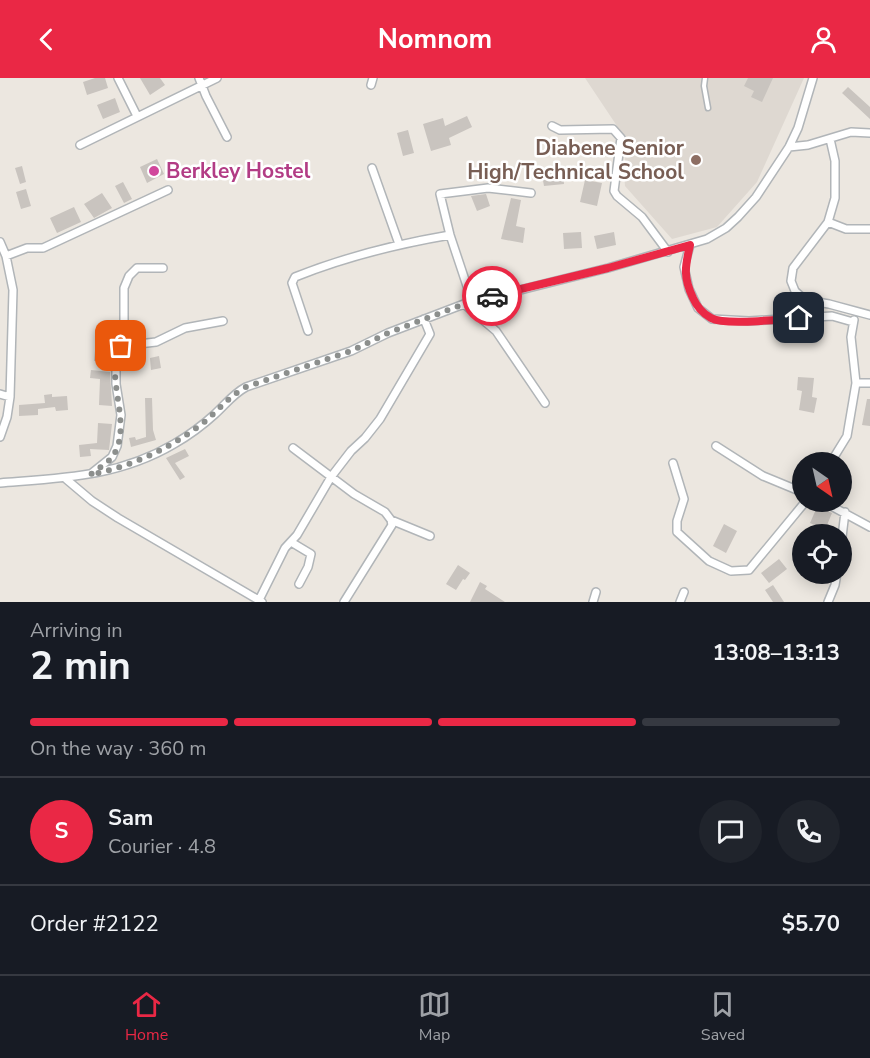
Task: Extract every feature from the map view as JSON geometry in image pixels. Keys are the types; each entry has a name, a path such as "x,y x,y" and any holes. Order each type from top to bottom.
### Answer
{"street":[{"path":"118,78 137,116"},
{"path":"80,145 200,82 217,78"},
{"path":"0,483 66,479 133,463 174,444 246,387 351,351 472,301 569,279 707,239 726,228 756,197 789,147 813,78"},
{"path":"200,82 227,137"},
{"path":"552,126 560,130 613,129 618,132 621,138 614,191 642,217 668,252"},
{"path":"789,147 808,145 851,132 870,133"},
{"path":"830,139 835,161 835,198 828,222 793,268 791,280 795,291 805,300 870,315"},
{"path":"372,168 399,244"},
{"path":"472,301 450,234 440,194 488,188 531,193"},
{"path":"6,256 27,248 43,248 168,190"},
{"path":"828,222 846,229 870,229"},
{"path":"308,331 292,283 295,277 321,266 399,244 450,234"},
{"path":"0,242 6,256 13,290 10,397 7,417 0,437"},
{"path":"690,245 684,267 689,289 698,309 712,319 749,321 832,316 854,322"},
{"path":"90,475 112,458 117,446 121,415 116,384 116,360 124,334 124,288 129,276 137,268 163,268"},
{"path":"464,304 496,331 545,403"},
{"path":"837,452 847,436 856,383 851,337 857,311"},
{"path":"66,479 92,501 118,518 260,602 285,548 331,477 351,451 365,438 391,403 430,334 424,319"},
{"path":"121,346 156,342 185,328 223,321"},
{"path":"856,383 870,382"},
{"path":"0,394 10,397"},
{"path":"716,446 763,476 792,488"},
{"path":"294,448 354,494 386,512 391,520 392,525 344,602"},
{"path":"673,463 684,499 677,521 677,532 709,561 731,571 749,570 797,512"},
{"path":"844,524 845,512 870,526"},
{"path":"391,520 430,536"},
{"path":"291,542 311,554 308,567 299,584"},
{"path":"828,602 835,584"},
{"path":"593,602 596,592"},
{"path":"680,602 684,592"}],"lane":[{"path":"705,78 708,108"}],"shaded area":[{"name":"Diabene Senior High/Technical School","path":"585,78 804,78 757,182 717,227 672,239 625,186 626,148 617,126"}],"building":[{"path":"105,78 108,88 87,95 83,82"},
{"path":"140,78 160,78 165,85 150,95"},
{"path":"748,78 773,78 762,102 751,97 754,91 744,86"},
{"path":"848,87 870,107 870,119 842,93"},
{"path":"115,98 120,112 103,119 97,105"},
{"path":"467,116 472,127 449,138 451,145 431,151 423,124 443,118 445,126"},
{"path":"408,130 414,153 403,156 397,133"},
{"path":"157,159 164,174 147,183 140,167"},
{"path":"22,166 26,182 20,184 15,168"},
{"path":"563,172 564,184 544,186 542,175"},
{"path":"585,180 602,183 597,206 580,202"},
{"path":"123,182 132,199 124,203 115,186"},
{"path":"26,189 31,206 21,209 16,192"},
{"path":"102,193 112,208 94,218 84,204"},
{"path":"486,194 490,206 477,211 471,196"},
{"path":"511,198 521,200 516,226 525,228 523,243 501,239"},
{"path":"74,207 81,222 57,233 50,218"},
{"path":"581,232 582,248 564,249 563,233"},
{"path":"614,232 616,245 597,249 594,236"},
{"path":"95,351 109,351 109,361 94,361"},
{"path":"159,356 161,368 151,370 150,358"},
{"path":"91,370 110,372 112,406 99,405 100,379 90,378"},
{"path":"798,377 814,378 812,397 817,398 814,413 799,410 802,391 797,390"},
{"path":"52,394 52,397 67,396 68,410 56,411 55,407 38,409 38,415 19,416 19,405 45,403 44,395"},
{"path":"145,398 152,398 153,430 156,440 131,447 129,438 135,437 136,440 146,437"},
{"path":"867,399 870,399 870,426 862,425"},
{"path":"98,423 112,424 109,450 90,449 91,456 80,457 79,445 97,443"},
{"path":"185,449 189,456 175,463 185,477 180,480 166,458"},
{"path":"815,512 832,513 827,524 810,523"},
{"path":"724,524 737,531 726,553 713,546"},
{"path":"779,559 787,569 769,583 761,573"},
{"path":"458,565 470,573 456,590 446,584"},
{"path":"480,582 487,586 485,589 505,602 470,602"},
{"path":"773,585 784,602 773,602 765,590"}],"way so far":[{"path":"121,346 116,360 116,384 121,415 117,446 112,458 90,475 133,463 174,444 246,387 351,351 388,333 464,304 492,296"}],"place":[{"name":"Diabene Senior High/Technical School","path":"696,160"},
{"name":"Berkley Hostel","path":"154,171"}],"route":[{"path":"492,296 569,279 690,245 684,267 689,289 698,309 712,319 749,321 799,318"}]}
